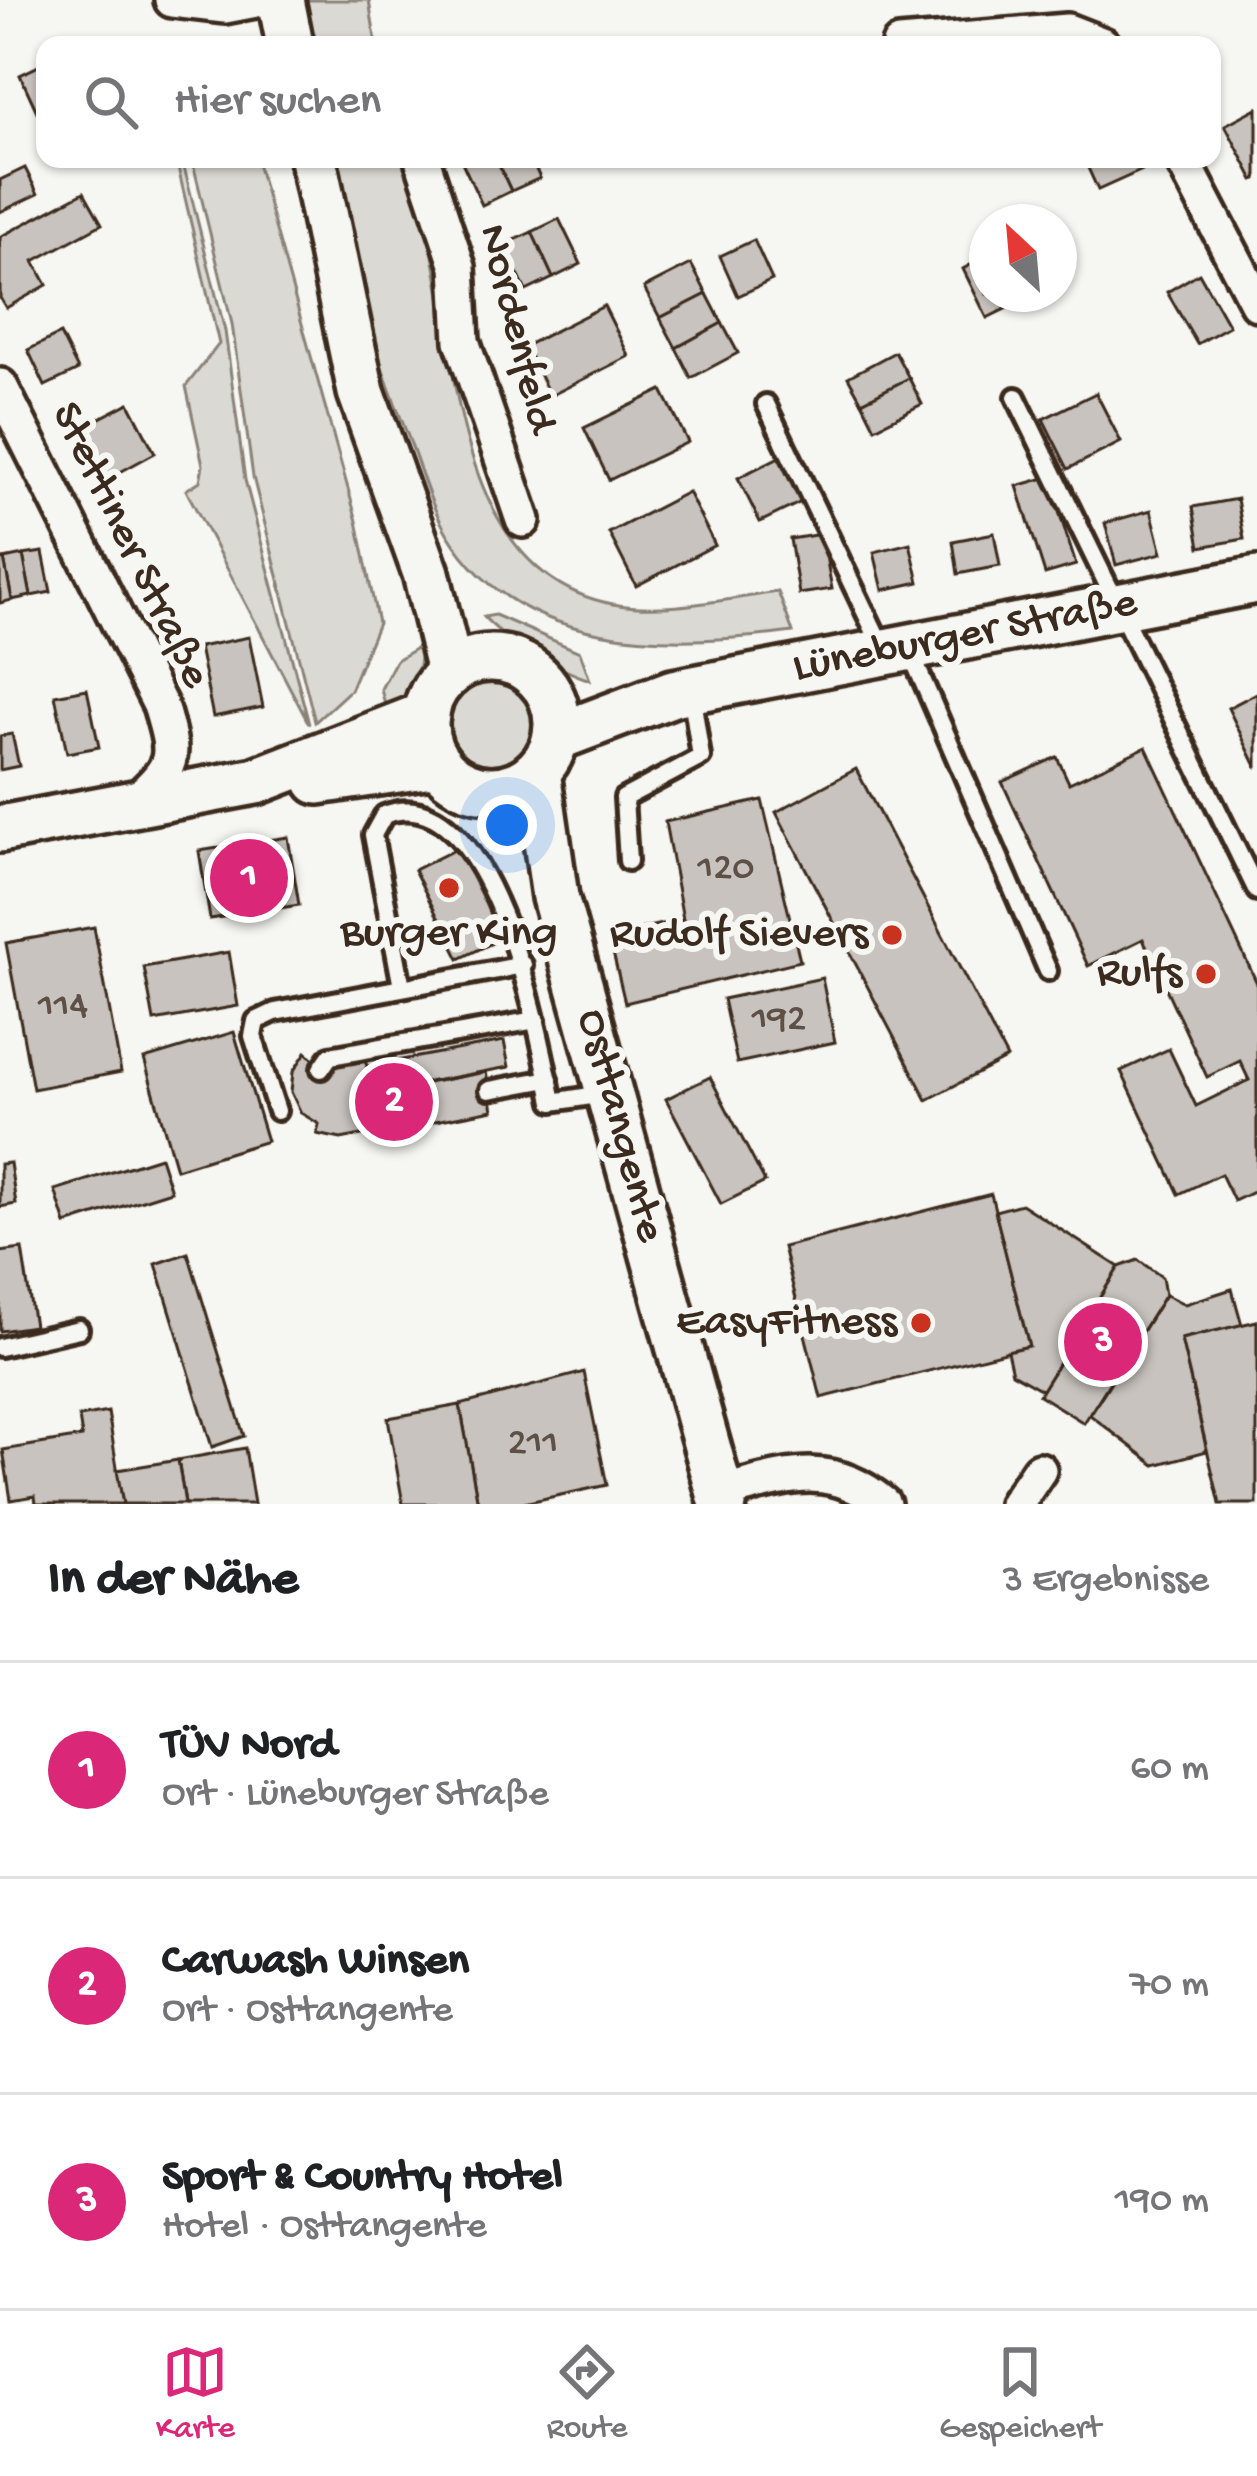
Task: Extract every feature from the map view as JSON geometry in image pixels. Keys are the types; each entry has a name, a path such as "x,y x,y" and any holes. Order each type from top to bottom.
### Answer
{"main road":[{"path":"281,0 288,36"},
{"path":"316,168 361,392 425,573 470,665"},
{"name":"Lüneburger Straße","path":"550,692 682,692 1257,580"},
{"path":"495,790 457,781 438,763 427,740 426,715 434,692 470,665 526,667 550,692 547,755"},
{"name":"Lüneburger Straße","path":"495,790 547,755 682,692"},
{"path":"0,830 256,781 426,715"},
{"name":"Osttangente","path":"547,755 555,897 722,1499"},
{"path":"256,781 300,784 438,763"},
{"name":"Osttangente","path":"495,790 555,897"}],"street":[{"path":"172,0 225,7 256,0"},
{"path":"1007,36 1067,31 1080,36"},
{"name":"Nordenfeld","path":"425,168 458,267 462,341 523,520"},
{"path":"1187,168 1257,303"},
{"name":"Stettiner Straße","path":"0,386 160,705 173,749 169,769 133,804"},
{"path":"1016,1504 1039,1470"},
{"name":"Osttangente","path":"722,1499 806,1472 851,1482 883,1504"}],"lane":[{"path":"1016,397 1257,891"},
{"path":"766,404 897,651 1048,971"},
{"path":"628,861 624,798 701,757 682,692"},
{"path":"402,987 373,835 384,815 413,811 461,836 512,932 553,1102 610,1093"},
{"path":"277,1111 253,1036 256,1021 274,1012 523,965"},
{"path":"321,1069 330,1056 536,1020"},
{"path":"489,1090 549,1079"},
{"path":"0,1346 79,1329"}],"shaded area":[{"path":"302,0 369,0 375,36 308,36"},
{"path":"178,168 184,168 225,331 245,480 309,724 186,490 200,481 203,465 186,386 219,344"},
{"path":"194,168 259,168 357,521 378,623 350,690 315,722 253,477 232,324"},
{"path":"331,168 413,168 475,467 496,515 525,555 563,586 633,607 778,592 793,632 698,640 602,634 556,621 514,601 477,572 447,533 430,496 381,365"},
{"path":"495,615 580,652 590,680 505,636 484,617"},
{"path":"422,645 415,690 388,717 381,689 396,660"},
{"path":"494,674 513,678 529,689 540,705 544,724 540,743 529,759 513,770 494,774 475,770 459,759 448,743 444,724 448,705 459,689 475,678"}],"building":[{"path":"36,67 36,110 20,75"},
{"path":"1257,108 1257,179 1254,180 1225,125"},
{"path":"25,168 38,194 0,212 0,180"},
{"path":"465,168 500,168 511,191 482,205"},
{"path":"500,168 535,168 540,178 511,191"},
{"path":"1088,168 1147,168 1098,190"},
{"path":"84,192 102,224 34,261 47,285 6,308 0,298 0,237"},
{"path":"559,219 581,264 553,278 532,232"},
{"path":"532,232 553,278 526,291 504,245"},
{"path":"754,240 772,280 738,296 720,256"},
{"path":"691,264 707,294 660,318 644,288"},
{"path":"1199,273 1229,326 1197,344 1167,292"},
{"path":"707,294 722,323 676,348 660,318"},
{"path":"604,306 629,356 550,396 525,346"},
{"path":"722,323 738,353 691,378 676,348"},
{"path":"60,334 78,370 45,386 28,350"},
{"path":"895,352 909,378 862,402 848,377"},
{"path":"909,378 922,404 875,428 862,402"},
{"path":"662,390 688,442 609,480 584,428"},
{"path":"1096,393 1121,442 1068,469 1043,419"},
{"path":"129,403 155,453 100,483 73,432"},
{"path":"781,456 803,501 760,522 738,478"},
{"path":"1048,477 1076,565 1045,574 1017,486"},
{"path":"688,492 715,545 636,586 609,533"},
{"path":"1237,499 1244,539 1200,547 1193,507"},
{"path":"1151,510 1162,553 1116,565 1105,523"},
{"path":"994,533 1000,566 958,574 953,541"},
{"path":"822,534 832,589 799,594 790,539"},
{"path":"910,543 919,582 883,590 874,552"},
{"path":"43,552 51,592 31,596 23,555"},
{"path":"23,555 31,596 12,600 4,559"},
{"path":"4,559 12,600 0,603 0,560"},
{"path":"249,637 263,707 213,717 199,647"},
{"path":"87,689 99,747 67,753 55,695"},
{"path":"1257,693 1257,768 1228,708"},
{"path":"12,734 19,766 0,770 0,736"},
{"name":"Rulfs","path":"1146,747 1257,983 1257,1190 1234,1201 1221,1174 1179,1194 1121,1071 1169,1049 1196,1106 1249,1080 1240,1061 1207,1077 1143,939 1088,966 1002,782 1057,757 1069,783"},
{"name":"Rudolf Sievers","path":"856,769 1007,1058 927,1100 776,812"},
{"path":"762,800 800,961 625,1003 609,936 683,919 665,822"},
{"path":"288,837 299,905 210,919 199,851"},
{"path":"460,847 495,916 486,921 496,941 459,959 414,870"},
{"path":"94,927 121,1072 33,1089 6,943"},
{"path":"229,952 238,1006 154,1021 144,967"},
{"path":"822,978 835,1042 737,1063 723,999"},
{"path":"234,1032 267,1141 176,1169 144,1059"},
{"path":"504,1041 509,1067 374,1092 369,1066"},
{"path":"306,1052 326,1071 356,1057 366,1063 371,1083 364,1095 486,1072 493,1110 341,1139 317,1134 319,1124 301,1113 291,1092 293,1072"},
{"path":"710,1077 765,1182 721,1204 666,1099"},
{"path":"160,1157 171,1191 66,1224 55,1190"},
{"path":"10,1163 16,1204 0,1207 0,1164"},
{"path":"991,1194 1029,1346 821,1398 783,1247"},
{"path":"1021,1204 1119,1267 1042,1390 1012,1373 1007,1351 1029,1346 995,1211"},
{"path":"22,1249 34,1326 0,1331 0,1252"},
{"path":"188,1253 244,1436 212,1447 156,1264"},
{"path":"1138,1260 1162,1277 1165,1295 1084,1423 1039,1395 1119,1267"},
{"path":"1232,1289 1242,1325 1181,1339 1207,1451 1155,1465 1090,1415 1165,1295 1185,1304"},
{"path":"1257,1321 1257,1504 1220,1504 1181,1339"},
{"path":"584,1372 607,1485 519,1504 478,1504 460,1405"},
{"path":"460,1405 478,1504 403,1504 388,1418"},
{"path":"108,1412 123,1504 36,1504 35,1496 11,1500 3,1450 82,1437 79,1417"},
{"path":"245,1448 254,1504 185,1504 178,1460"},
{"path":"178,1460 185,1504 123,1504 117,1470"}],"place":[{"name":"TÜV Nord","path":"249,878"},
{"name":"Burger King","path":"449,888"},
{"name":"Rudolf Sievers","path":"892,935"},
{"name":"Rulfs","path":"1206,974"},
{"name":"Carwash Winsen","path":"394,1102"},
{"name":"EasyFitness","path":"921,1323"},
{"name":"Sport & Country Hotel","path":"1103,1342"}]}
